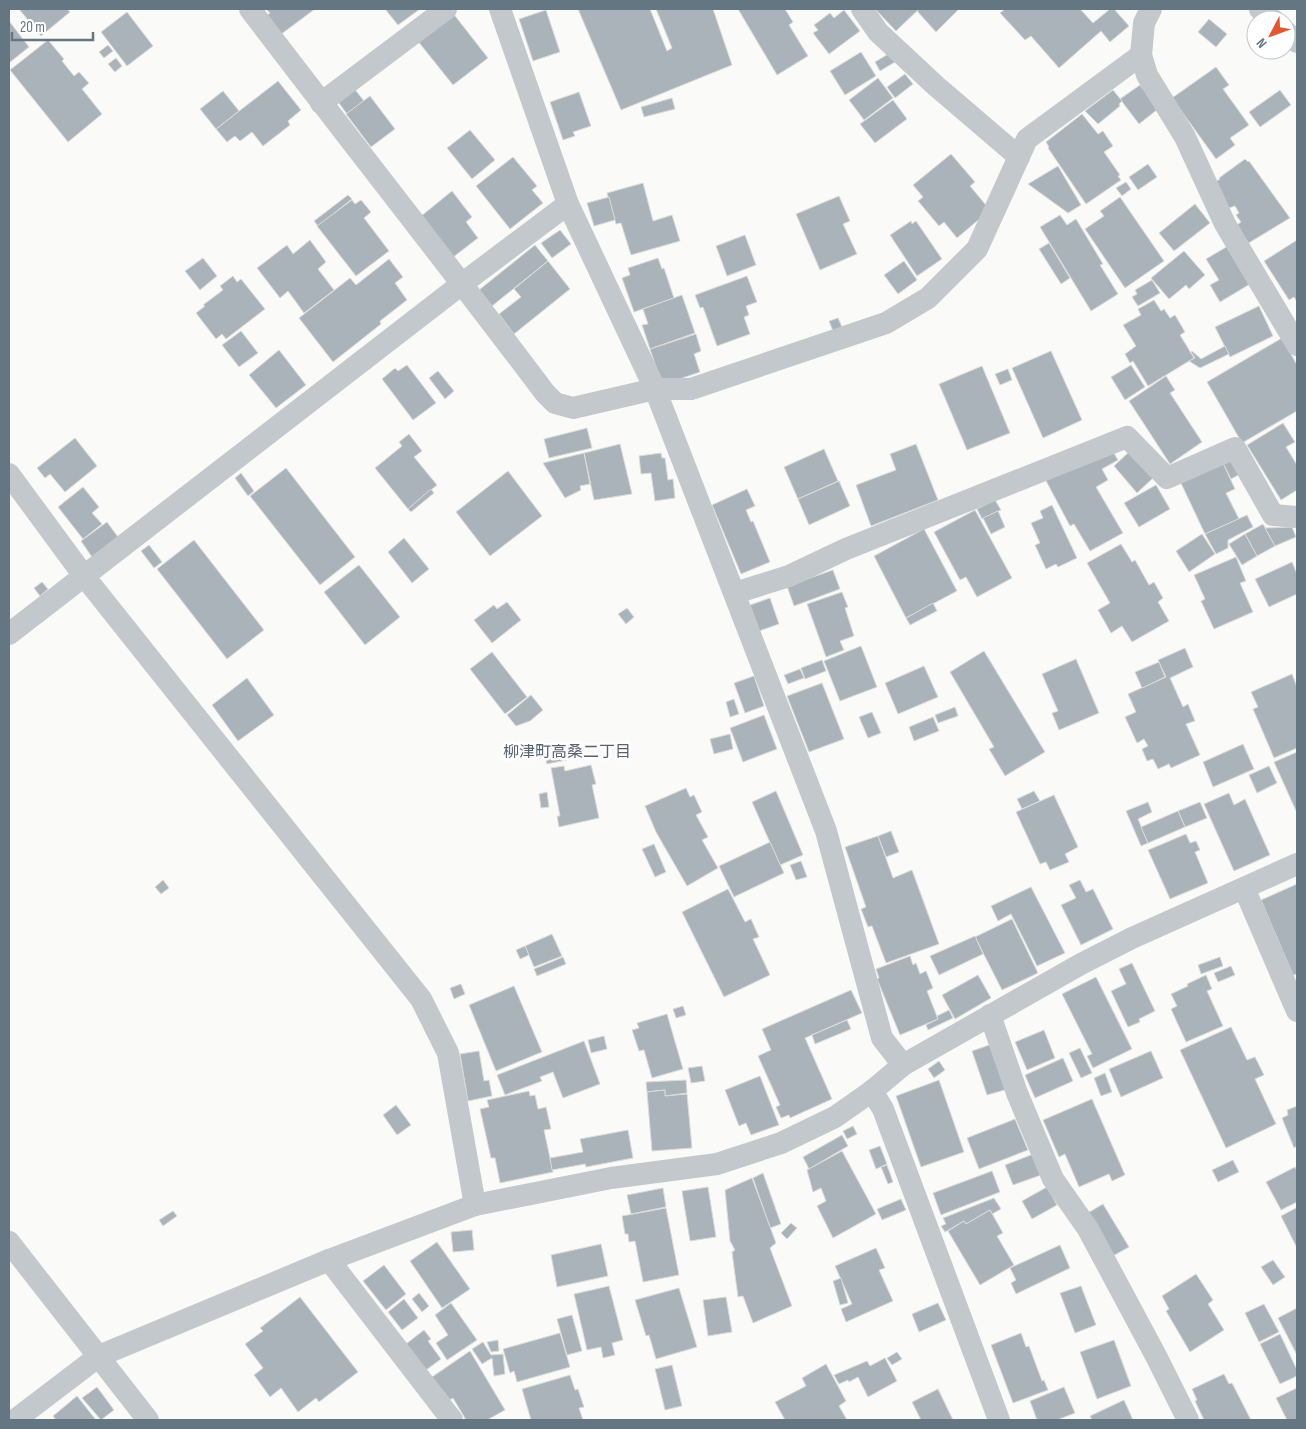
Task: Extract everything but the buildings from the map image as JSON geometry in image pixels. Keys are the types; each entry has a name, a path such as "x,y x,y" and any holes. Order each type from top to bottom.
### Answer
{"street":[{"path":"250,9 545,393 555,404 573,408 655,389 692,389 886,323 928,298 977,249 1027,139 1141,55"},
{"path":"321,103 446,9"},
{"path":"500,9 568,204 655,389 736,593 826,831 882,1038 903,1065"},
{"path":"862,9 878,32 936,86 1019,157"},
{"path":"1151,9 1144,23 1141,55 1147,75 1185,137 1225,224 1297,345"},
{"path":"9,634 462,283 568,204"},
{"path":"736,593 789,576 846,549 1127,437 1166,478 1235,448 1273,515 1297,516"},
{"path":"9,474 84,576 421,998 448,1053 475,1205"},
{"path":"15,1420 99,1356 329,1260 475,1205 611,1178 717,1164 781,1143 835,1118 903,1065 1081,964 1132,938 1297,864"},
{"path":"1244,888 1297,1011"},
{"path":"990,1015 1017,1093 1053,1179 1088,1229 1188,1420"},
{"path":"872,1091 883,1109 999,1420"},
{"path":"9,1242 148,1420"},
{"path":"329,1260 452,1420"}],"district":[{"name":"柳津町高桑二丁目","path":"567,751"}]}
